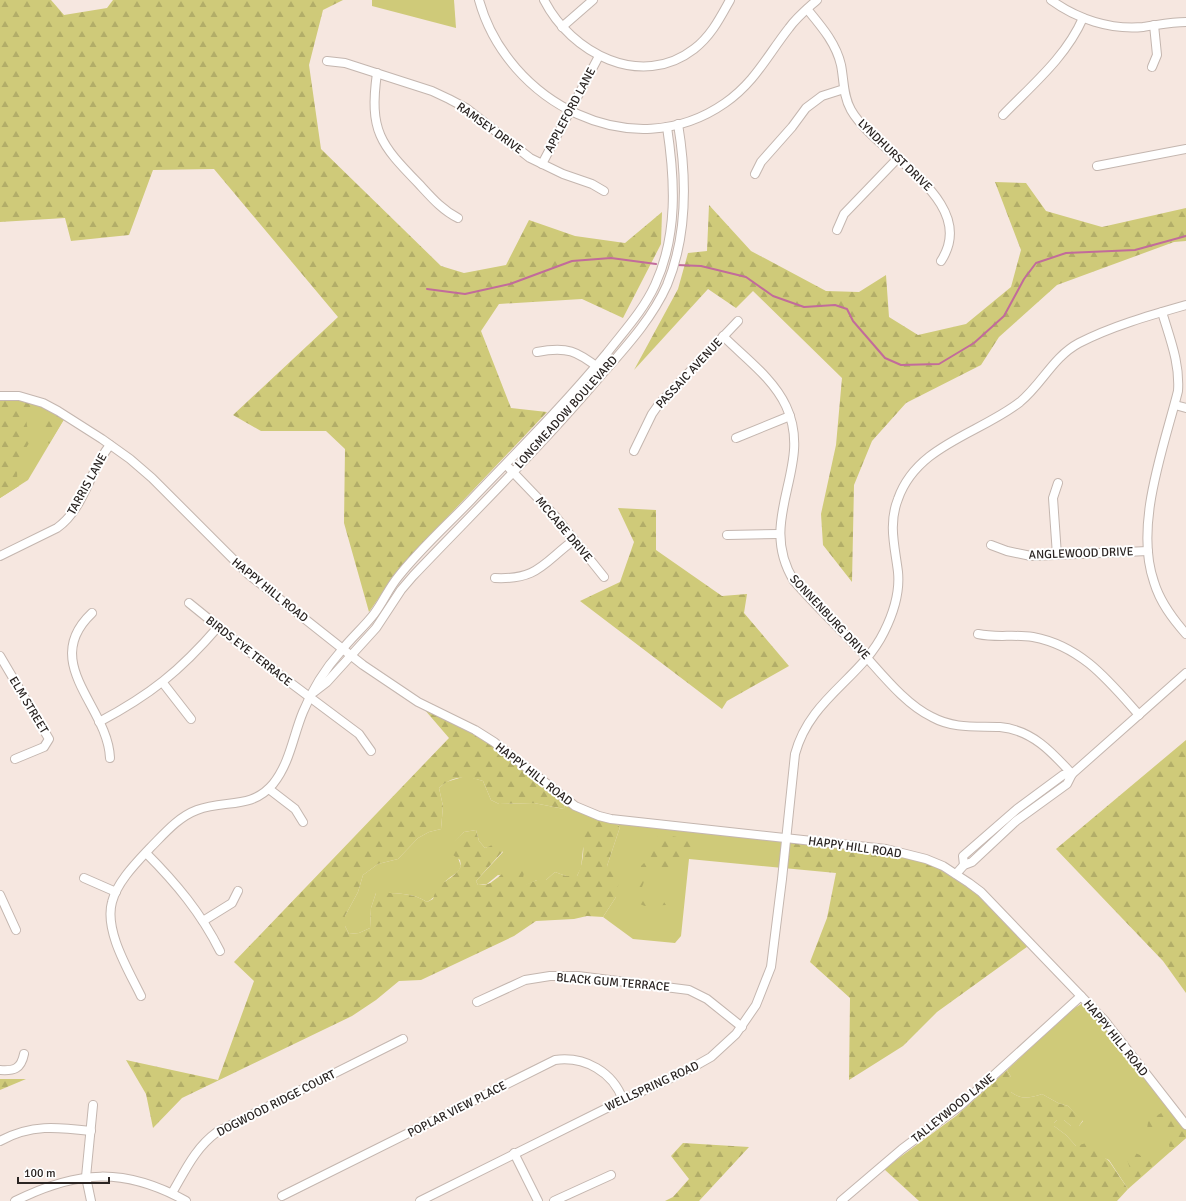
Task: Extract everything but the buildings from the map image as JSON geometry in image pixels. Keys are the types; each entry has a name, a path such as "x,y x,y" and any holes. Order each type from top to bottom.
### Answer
{"street":[{"path":"479,0 486,20 495,37 520,74 542,94 570,112 585,118 616,127 634,128 667,127 678,124 712,111 735,96 763,67 790,26 817,0"},
{"path":"544,0 562,27 580,44 599,56 611,61 634,66 658,64 677,58 693,50 710,34 730,0"},
{"path":"562,27 593,0"},
{"path":"1051,0 1073,15 1119,27 1186,22"},
{"name":"LYNDHURST DRIVE","path":"807,8 834,45 841,66 844,89 849,105 856,117 897,159 930,189 947,216 950,226 950,241 941,261"},
{"path":"1003,115 1062,53 1076,33 1082,18"},
{"path":"1152,67 1157,55 1154,25"},
{"name":"APPLEFORD LANE","path":"542,164 599,56"},
{"name":"RAMSEY DRIVE","path":"327,61 345,63 432,91 449,99 481,120 516,149 542,164 604,190"},
{"path":"377,73 374,114 380,136 386,147 401,166 441,208 458,218"},
{"path":"754,174 760,162 792,127 806,108 826,94 844,89"},
{"name":"LONGMEADOW BOULEVARD","path":"312,695 327,682 376,628 401,590 413,576 561,421 650,316 666,286 674,265 681,231 684,196 683,156 678,124"},
{"name":"LONGMEADOW BOULEVARD","path":"269,789 283,769 302,713 320,677 342,649 375,613 390,589 406,568 552,416 596,366 644,305 656,284 663,264 672,219 674,190 672,159 667,127"},
{"path":"1097,166 1186,149"},
{"path":"837,230 844,214 897,159"},
{"name":"WELLSPRING ROAD","path":"420,1201 514,1153 701,1064 724,1046 742,1027 756,1005 771,967 795,754 802,732 813,715 867,657 884,633 894,605 898,583 892,535 892,522 900,492 912,473 948,443 996,418 1021,401 1053,364 1073,347 1088,339 1162,312 1186,305"},
{"path":"1162,312 1178,369 1178,391 1157,469 1149,521 1148,551 1151,572 1158,595 1174,620 1186,634"},
{"name":"PASSAIC AVENUE","path":"634,451 652,414 659,404 738,321"},
{"name":"SONNENBURG DRIVE","path":"723,336 773,385 786,406 790,416 795,435 795,453 782,508 779,534 785,563 794,581 908,700 932,718 967,727 1000,728 1019,732 1047,747 1072,774"},
{"path":"537,352 567,349 580,354 604,372"},
{"name":"HAPPY HILL ROAD","path":"0,396 18,396 43,403 110,445 133,462 168,493 227,555 248,574 350,656 380,678 418,702 475,730 494,742 568,802 586,812 611,819 886,849 926,859 956,874 981,892 1081,996 1125,1046 1186,1125"},
{"path":"1175,405 1186,408"},
{"path":"736,438 790,416"},
{"name":"TARRIS LANE","path":"0,556 57,528 64,523 76,509 97,462 110,445"},
{"name":"MCCABE DRIVE","path":"505,464 556,517 604,577"},
{"path":"1056,556 1053,498 1058,482"},
{"path":"727,535 779,534"},
{"path":"495,578 517,578 537,571 574,540"},
{"name":"ANGLEWOOD DRIVE","path":"991,545 1019,554 1056,556 1148,551"},
{"name":"BIRDS EYE TERRACE","path":"189,603 218,627 312,695 359,734 371,751"},
{"path":"92,613 83,622 74,639 72,661 81,687 108,741 110,758"},
{"path":"99,722 128,707 163,683 198,651 218,627"},
{"path":"978,634 1031,637 1069,650 1093,665 1104,675 1139,715"},
{"name":"ELM STREET","path":"0,656 49,739 44,748 15,759"},
{"path":"956,874 964,865 963,856 1017,809 1062,775 1072,774 1186,673"},
{"path":"163,683 191,719"},
{"path":"141,996 115,940 112,928 111,908 116,892 146,853 179,820 189,813 204,808 247,802 263,794 269,789 295,808 302,822"},
{"path":"146,853 185,894 203,921 220,951"},
{"path":"84,878 116,892"},
{"path":"203,921 232,902 238,891"},
{"path":"0,895 16,930"},
{"name":"BLACK GUM TERRACE","path":"478,1002 526,980 550,976 578,976 689,990 707,999 742,1027"},
{"name":"TALLEYWOOD LANE","path":"840,1201 902,1150 961,1105 1081,996"},
{"name":"DOGWOOD RIDGE COURT","path":"172,1193 194,1154 217,1132 403,1039"},
{"path":"0,1070 9,1071 17,1068 22,1064 24,1054"},
{"name":"POPLAR VIEW PLACE","path":"282,1196 555,1060 579,1060 601,1070 612,1080 623,1100"},
{"path":"91,1201 86,1177 93,1105"},
{"path":"0,1141 32,1129 54,1128 91,1131"},
{"path":"514,1153 538,1201"},
{"path":"554,1201 611,1175"},
{"path":"16,1201 50,1185 86,1177 115,1177 130,1179 172,1193 186,1201"}],"green space":[{"path":"0,0 51,0 64,15 107,8 113,0 343,0 323,10 309,65 321,149 441,266 464,273 506,265 529,220 575,236 625,243 662,212 661,244 623,318 582,299 499,304 481,331 511,408 547,412 402,565 369,612 344,523 345,449 326,431 261,431 233,415 338,317 214,169 153,170 129,235 71,241 65,218 0,222"},
{"path":"372,0 454,0 456,28 372,6"},
{"path":"995,182 1026,183 1046,211 1102,227 1186,208 1186,241 1174,242 1057,285 999,337 981,365 906,403 872,441 854,485 852,582 823,545 821,514 836,445 842,378 753,291 736,308 708,289 634,370 678,289 688,253 707,251 709,205 751,251 826,291 859,292 886,275 889,317 918,335 966,324 1011,287 1021,250"},
{"path":"0,396 19,396 66,416 28,480 0,498"},
{"path":"0,398 30,398 31,406 25,414 30,442 23,452 19,462 17,474 19,486 0,498 0,466 2,464 3,450 0,441"},
{"path":"52,408 66,416 49,444 42,434 43,425"},
{"path":"618,508 656,510 656,550 722,596 747,594 744,613 789,666 727,701 722,709 580,601 620,582 634,542"},
{"path":"418,702 475,730 565,800 564,809 534,803 499,804 491,800 483,781 471,778 455,779 444,784 439,788 443,806 441,829 429,832 418,838 398,859 378,864 363,875 358,892 345,916 345,926 349,934 359,933 370,928 371,908 376,893 396,893 415,896 427,902 433,899 439,887 454,875 461,866 460,860 453,855 453,843 464,832 476,830 479,841 485,848 497,843 502,846 503,851 476,881 478,885 488,884 509,870 519,869 524,872 522,886 537,880 546,880 555,872 566,876 577,876 583,856 583,821 594,818 611,820 620,827 607,866 620,875 616,897 603,917 587,916 574,919 536,921 514,936 421,980 399,981 376,1000 352,1016 182,1098 153,1128 146,1094 126,1060 218,1080 254,981 234,962 449,738"},
{"path":"1186,740 1186,993 1163,961 1056,849"},
{"path":"466,776 483,781 491,800 499,804 534,803 564,809 565,800 599,816 583,849 581,868 577,876 566,876 555,872 546,880 537,880 522,887 522,879 498,875 487,884 478,885 476,881 503,852 497,844 485,848 479,841 476,830 464,832 453,844 461,866 460,869 442,884 431,900 427,902 415,896 396,893 376,893 371,908 370,928 359,933 349,934 345,926 345,916 358,892 363,875 378,864 398,859 418,838 429,832 441,829 443,806 439,788 446,782"},
{"path":"611,819 786,838 783,868 689,859 681,936 675,943 633,939 603,917 616,897 607,866 620,827"},
{"path":"658,836 672,836 685,839 693,845 685,853 682,865 648,871 642,887 646,898 662,899 666,905 645,906 637,903 641,866 651,856"},
{"path":"786,838 886,849 956,874 1031,944 937,1012 903,1046 849,1080 850,998 810,962 827,918 836,873 783,868"},
{"path":"1086,1001 1165,1100 1186,1138 1128,1189 1109,1160 1076,1146 1066,1135 1054,1126 1054,1123 1057,1120 1064,1120 1071,1126 1079,1126 1083,1121 1068,1106 1058,1103 1042,1094 1026,1098 1015,1095 1011,1092 1011,1077 1007,1070 1070,1011"},
{"path":"1007,1070 1011,1077 1011,1092 1015,1095 1026,1098 1042,1094 1058,1103 1068,1106 1083,1120 1079,1126 1071,1126 1064,1120 1057,1120 1054,1123 1054,1126 1066,1135 1076,1146 1086,1143 1109,1161 1128,1189 1117,1201 919,1201 884,1169 956,1116"},
{"path":"0,1079 26,1079 0,1090"},
{"path":"1171,1107 1186,1125 1186,1138 1170,1152 1168,1137 1163,1131 1147,1130 1148,1121"},
{"path":"683,1143 749,1147 699,1201 665,1201 673,1197 689,1179 671,1156"},
{"path":"1128,1150 1140,1155 1144,1160 1162,1158 1135,1181 1125,1152"}],"waterway":[{"path":"677,265 701,266 746,277 773,296 804,307 835,305 847,309 853,321 885,358 901,365 939,364 974,343 1004,316 1024,279 1036,263 1066,253 1135,250 1186,236"},
{"path":"427,289 465,294 510,284 572,261 611,258 656,264"}]}
